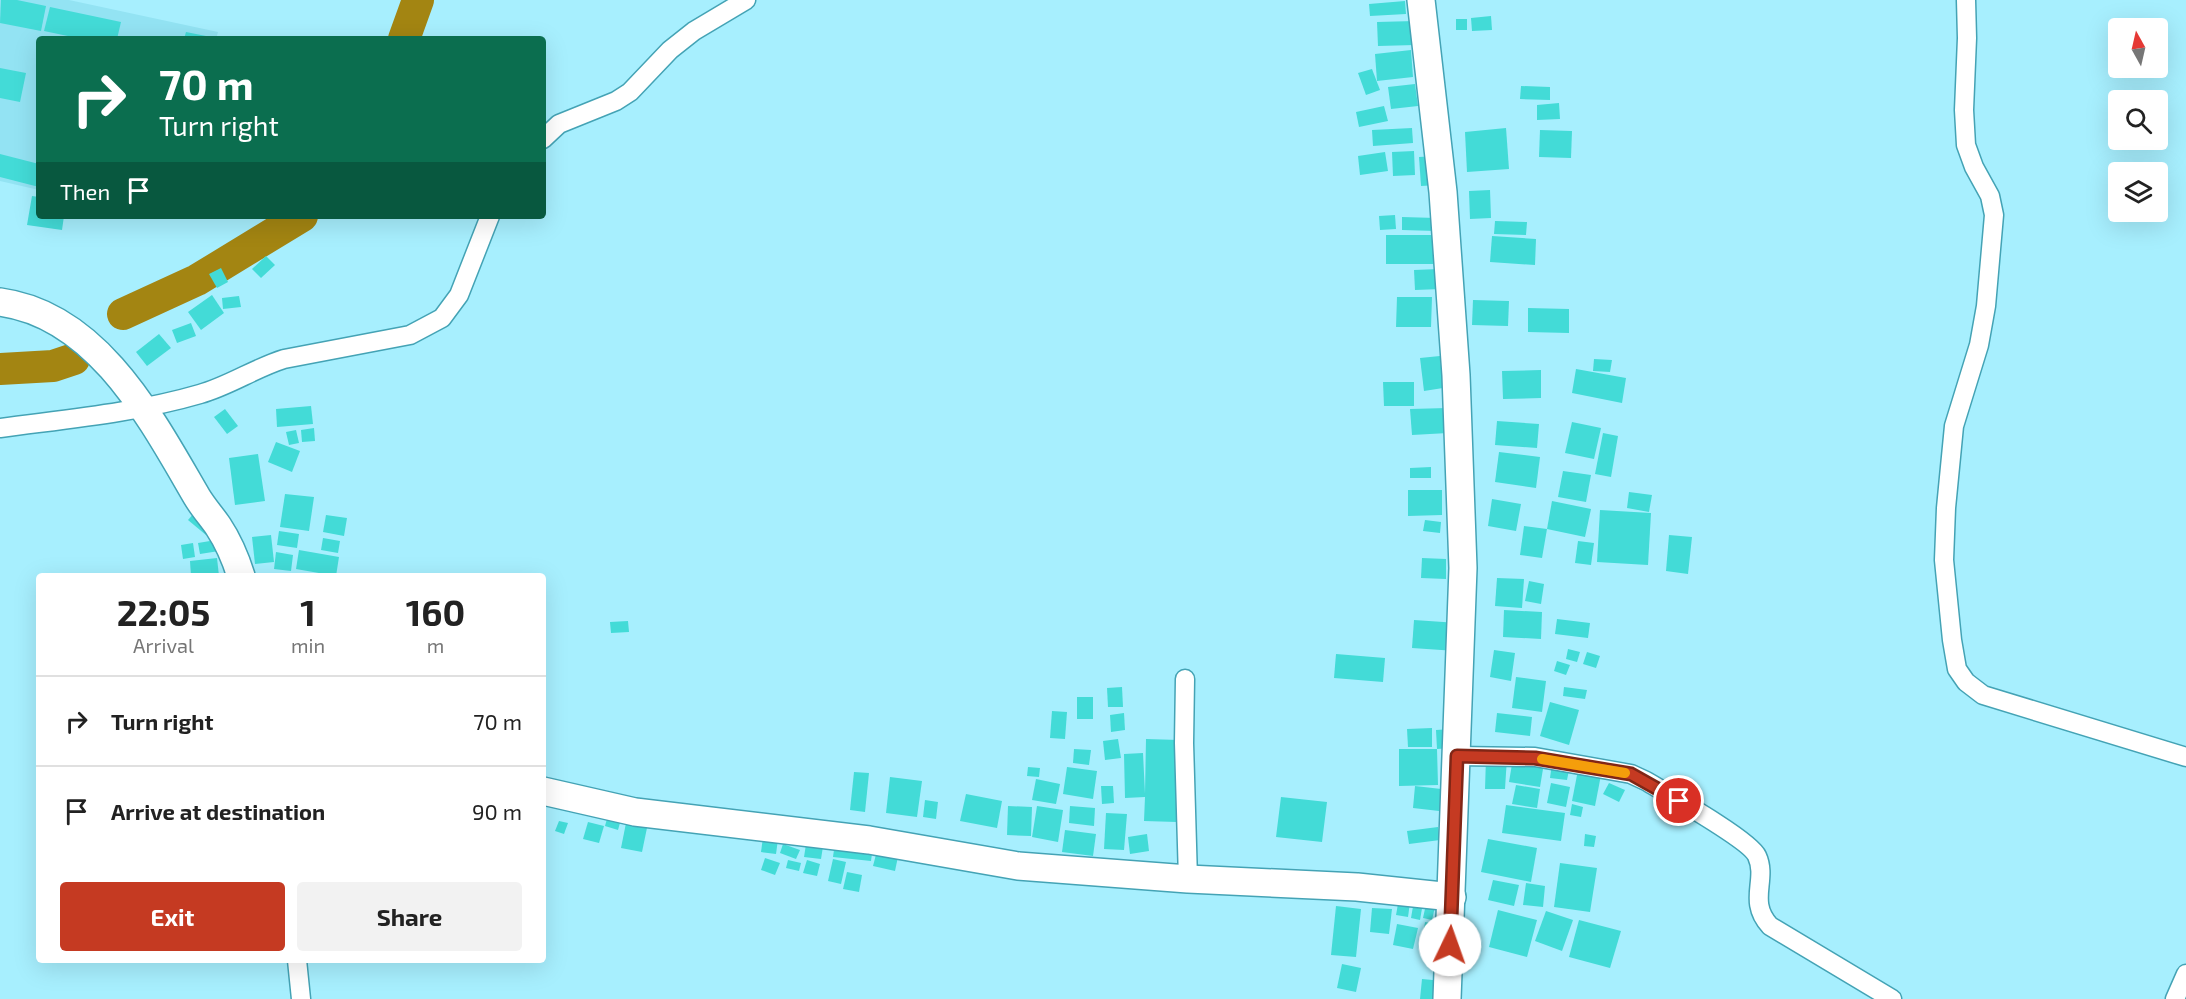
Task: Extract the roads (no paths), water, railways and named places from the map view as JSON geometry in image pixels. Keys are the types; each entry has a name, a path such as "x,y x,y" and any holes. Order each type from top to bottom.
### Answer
{"street":[{"path":"546,136 559,124 616,101 630,92 670,50 694,31 746,0"},
{"path":"1421,0 1443,192 1456,375 1463,568 1447,999"},
{"path":"1966,0 1964,110 1966,145 1974,167 1990,196 1994,215 1986,306 1979,345 1954,426 1946,508 1944,560 1952,640 1958,669 1966,682 1983,695 2186,757"},
{"path":"0,428 144,407 224,387 265,365 284,359 411,335 442,318 459,295 489,219"},
{"path":"0,302 16,304 47,315 68,327 110,367 144,407 201,504 220,528 240,573"},
{"path":"1185,679 1184,743 1188,879"},
{"path":"1457,756 1535,758 1631,774 1646,781 1737,837 1756,854 1759,863 1758,907 1762,918 1770,926 1892,999"},
{"path":"546,792 635,812 868,840 1018,866 1188,879 1357,887 1452,897"},
{"path":"297,963 301,999"},
{"path":"2175,999 2186,974"}],"waterway":[{"path":"405,36 418,0"},
{"path":"123,314 197,280 297,219"},
{"path":"0,369 53,366 74,359"}]}
